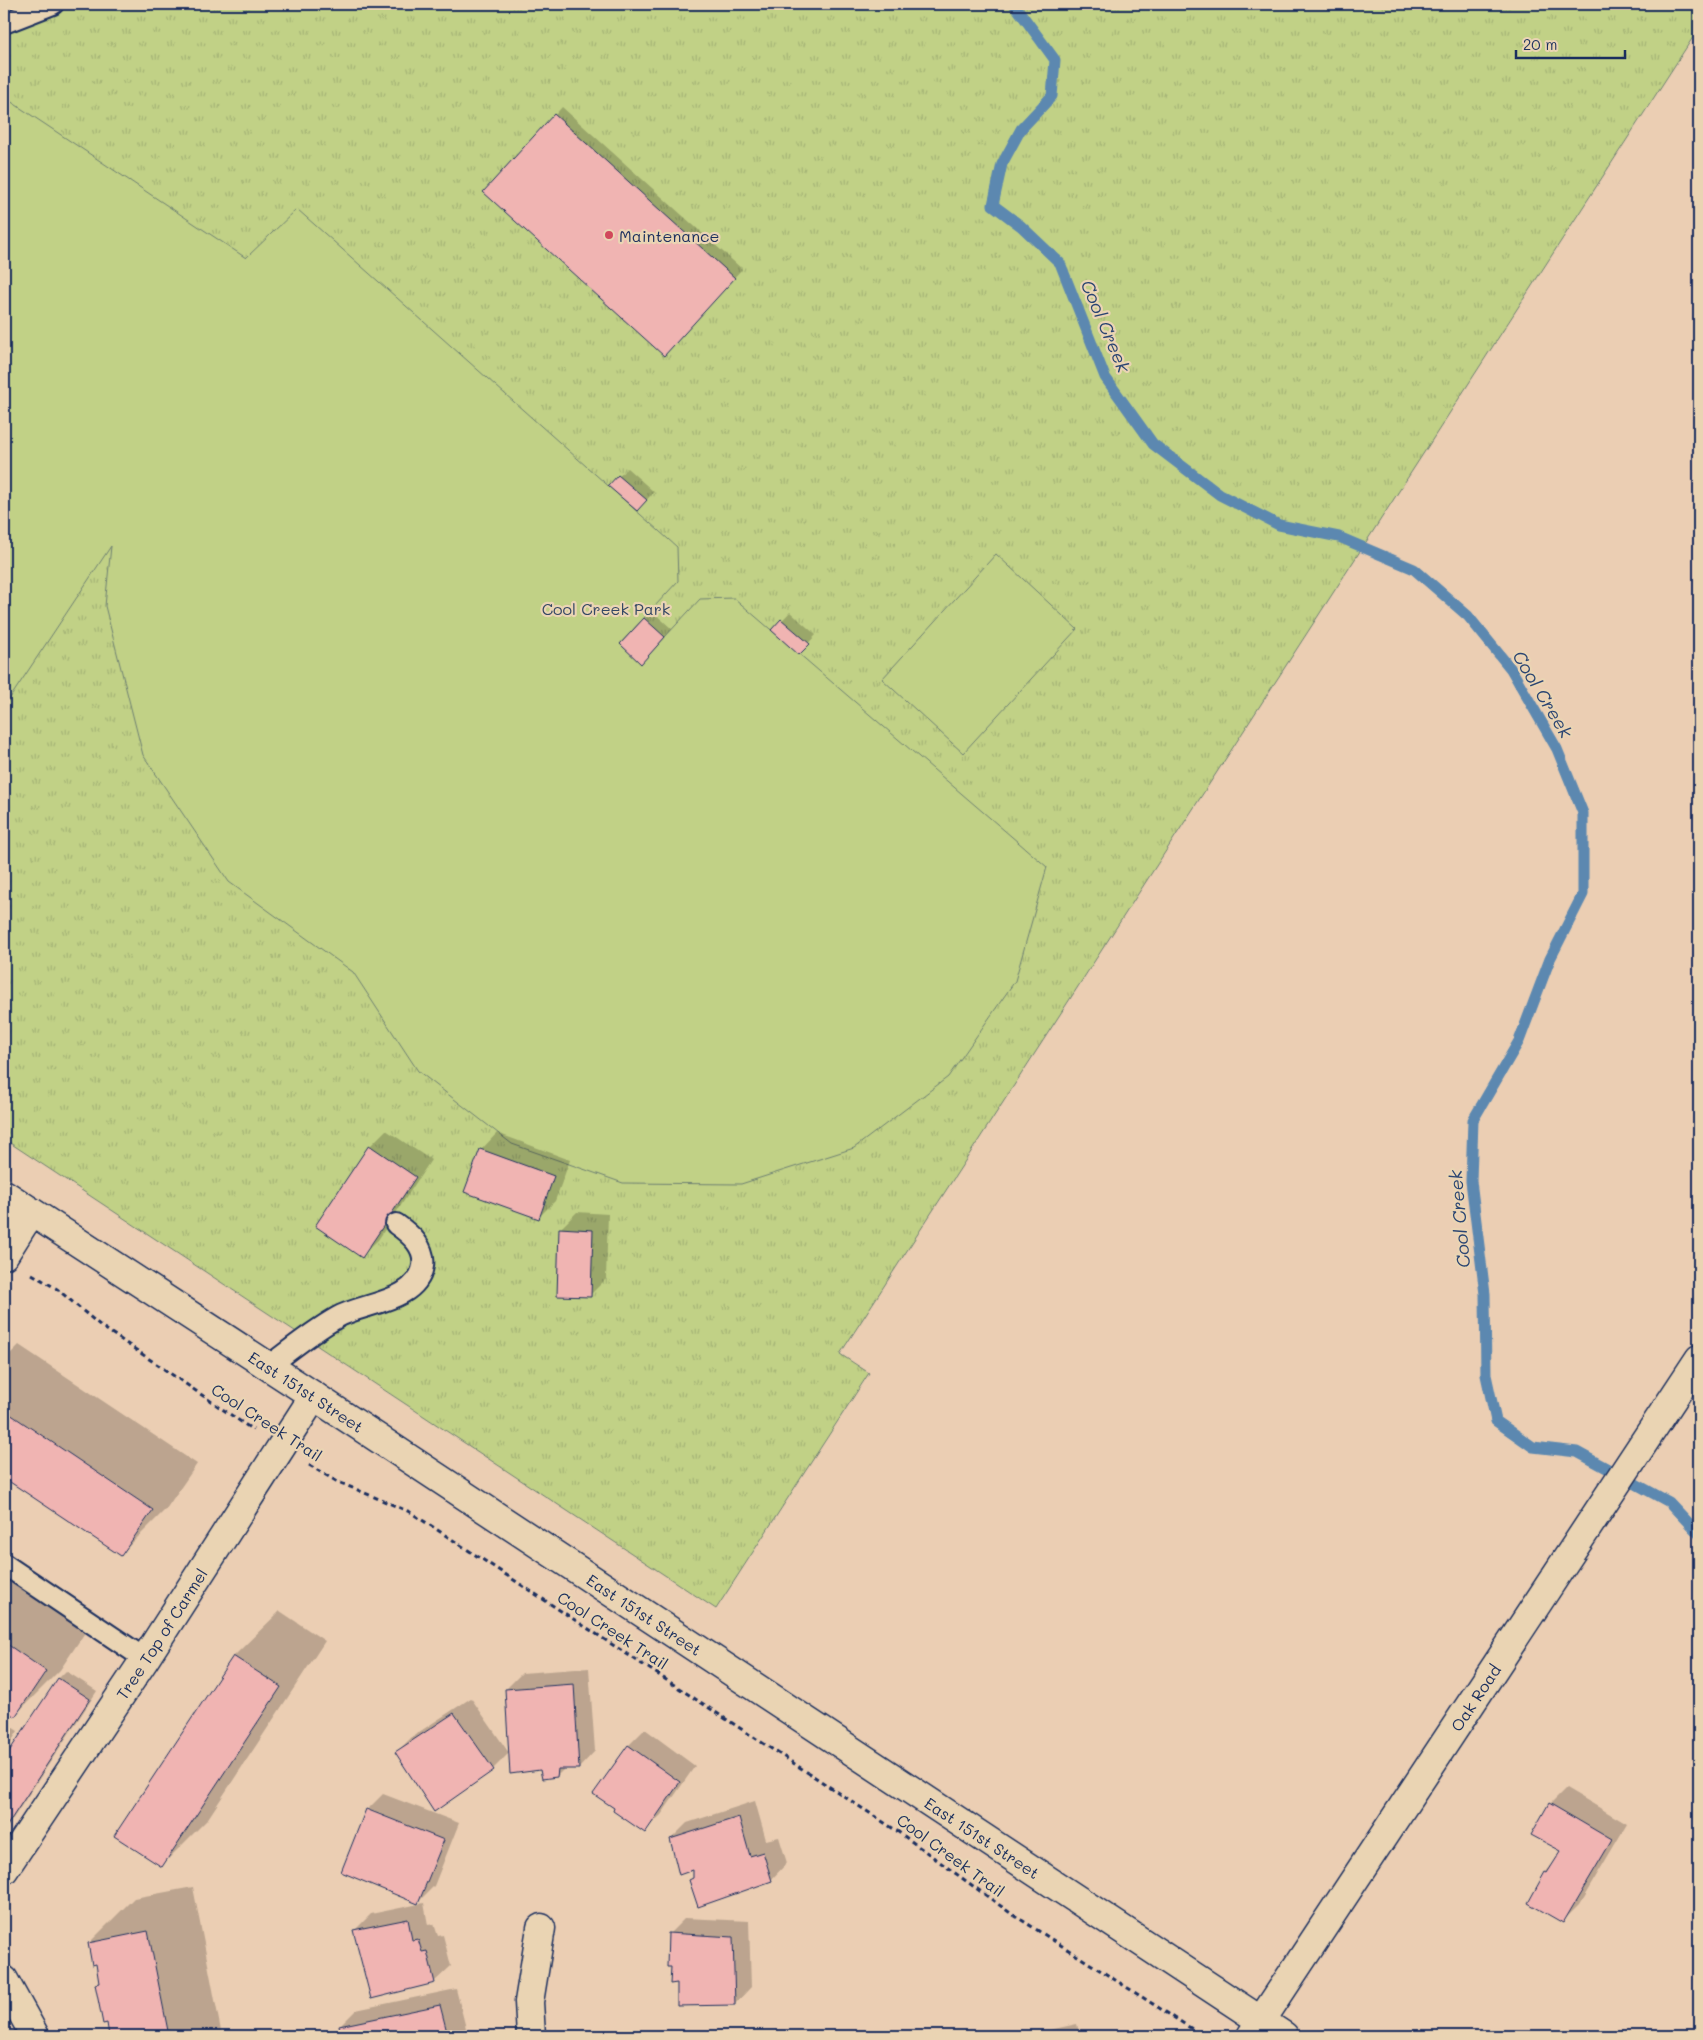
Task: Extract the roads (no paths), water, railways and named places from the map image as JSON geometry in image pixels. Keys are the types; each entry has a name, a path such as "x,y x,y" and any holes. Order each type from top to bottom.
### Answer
{"street":[{"name":"East 151st Street","path":"4,1194 269,1366 1255,2028 1284,2036"},
{"path":"4,1255 32,1212"},
{"name":"Oak Road","path":"1255,2028 1583,1538 1699,1359"},
{"name":"Tree Top of Carmel","path":"4,1870 145,1659 314,1396"},
{"path":"531,2036 529,2002 541,1928"},
{"path":"4,1980 35,2036"}],"lane":[{"path":"8,4 44,7"},
{"path":"4,23 44,7"},
{"path":"269,1366 340,1316 398,1295 412,1286 422,1272 425,1257 417,1243 396,1224"},
{"path":"4,1564 145,1659"}],"waterway":[{"name":"Cool Creek","path":"1014,4 1055,60 1052,96 1021,129 1002,164 993,205 1021,226 1060,263 1105,377 1153,444 1220,495 1279,525 1339,537 1414,569 1468,616 1511,669 1557,749 1583,813 1583,894 1550,959 1519,1041 1473,1120 1471,1181 1485,1294 1486,1375 1496,1421 1533,1447 1577,1452 1669,1502 1699,1534"}],"place":[{"name":"Maintenance","path":"609,235"}],"park label":[{"name":"Cool Creek Park","path":"606,608"}]}
